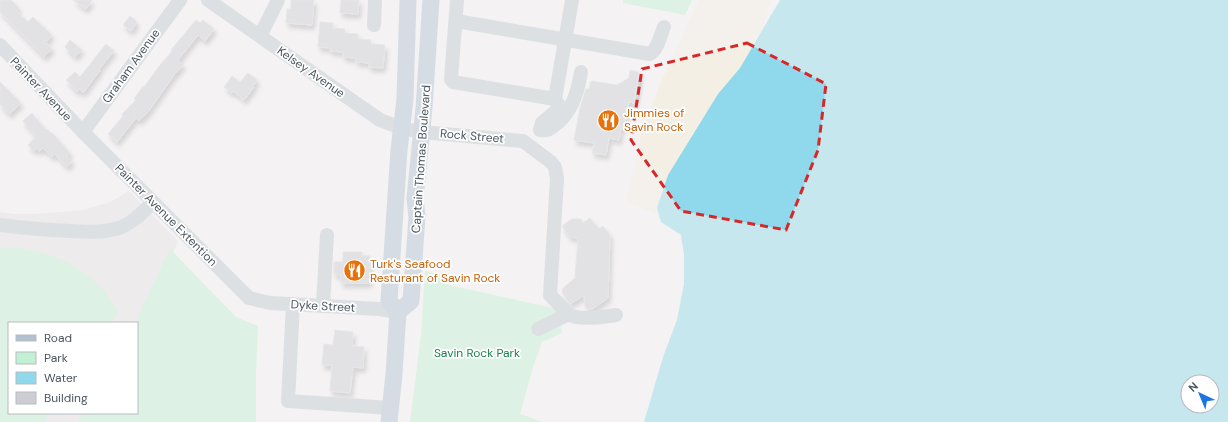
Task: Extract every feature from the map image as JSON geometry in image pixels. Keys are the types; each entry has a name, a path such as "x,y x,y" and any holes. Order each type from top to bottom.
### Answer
{"main road":[{"name":"Captain Thomas Boulevard","path":"408,0 405,99 399,150 389,301 398,312 412,301 417,217 416,198 431,0"},
{"path":"390,415 398,312"}],"street":[{"name":"Graham Avenue","path":"83,132 180,0"},
{"name":"Kelsey Avenue","path":"208,0 380,120 401,128 421,132"},
{"path":"260,36 278,0"},
{"path":"374,25 375,0"},
{"path":"457,0 451,79 453,82 560,107 575,100 581,72"},
{"path":"572,0 565,39 560,107 556,124 546,130 540,130 523,141 545,156 555,167 557,178 550,295 574,317 581,318 616,315"},
{"path":"456,21 650,54 654,51 664,27"},
{"name":"Painter Avenue","path":"0,45 83,132"},
{"name":"Painter Avenue Extention","path":"83,132 249,298"},
{"name":"Rock Street","path":"421,132 523,141"},
{"path":"0,225 46,230 89,232 108,230 120,227 133,220 153,202"},
{"path":"323,306 327,235"},
{"name":"Dyke Street","path":"249,298 270,303 379,309 398,312"},
{"path":"293,304 288,401 390,415"},
{"path":"538,329 569,314"}],"highlighted area":[{"path":"747,43 826,84 818,150 786,230 681,211 631,140 642,69"}],"shaded area":[{"path":"129,191 178,241 163,278 138,322 8,322 8,414 83,414 79,422 0,422 0,212 36,214 83,210 110,202"}],"green space":[{"path":"623,0 692,0 685,15 623,3"},
{"path":"7,247 41,252 71,264 85,273 97,284 108,296 118,311 112,322 8,322 8,414 49,414 44,422 0,422 0,248"},
{"path":"170,249 236,317 258,326 256,422 78,422 83,414 138,414 138,322 135,322"},
{"name":"Savin Rock Park","path":"425,271 441,275 440,283 557,309 562,333 542,342 534,364 520,414 543,422 410,422 421,335"}],"sand":[{"path":"699,0 770,0 758,48 665,217 626,202 642,131 660,84"}],"water":[{"path":"780,0 1228,0 1228,422 644,422 663,357 677,320 684,284 684,255 681,235 661,222 657,208 668,175 718,94 740,68"}],"building":[{"path":"0,0 11,0 19,8 16,11 28,22 33,17 52,35 46,42 52,49 44,57 0,12"},
{"path":"73,0 92,0 86,9"},
{"path":"291,0 314,0 312,25 286,23 287,9 291,9"},
{"path":"341,0 359,0 358,14 340,13"},
{"path":"130,16 137,22 131,31 123,25"},
{"path":"196,20 200,23 203,20 214,29 205,41 198,35 178,60 183,65 174,75 148,112 139,121 136,118 117,142 108,134 123,116 122,114 136,100 134,99 143,86 144,87 172,51 171,50"},
{"path":"320,22 333,23 332,28 345,29 345,33 358,34 358,39 371,40 371,44 385,45 383,68 369,67 369,63 356,62 356,58 343,57 343,52 330,51 331,48 318,47"},
{"path":"70,40 82,50 75,57 65,47"},
{"path":"106,44 114,51 99,69 100,70 83,93 80,89 77,92 66,80 75,72 80,77"},
{"path":"630,70 639,72 634,103 629,102 624,128 621,128 619,140 609,138 606,155 592,153 594,143 574,140 580,108 586,89 589,89 591,81 617,85 629,78"},
{"path":"248,73 257,80 253,86 254,87 244,100 233,91 232,93 224,87 232,76 240,82"},
{"path":"0,82 21,103 9,114 0,104"},
{"path":"32,113 46,130 47,129 55,136 70,153 67,156 72,161 67,167 55,154 52,157 43,148 40,151 36,148 34,151 28,145 36,136 23,121"},
{"path":"590,218 599,229 603,226 610,235 608,298 592,309 588,309 585,306 584,295 570,304 563,294 562,289 575,278 578,238 570,237 563,228 563,225 572,219 581,219 583,223"},
{"path":"343,252 362,252 362,256 370,256 369,283 341,283 341,275 334,274 334,262 343,262"},
{"path":"335,330 353,332 352,346 364,347 363,368 353,367 350,393 330,391 332,365 322,365 324,344 333,345"}],"place":[{"name":"Jimmies of Savin Rock","path":"608,120"},
{"name":"Turk's Seafood Resturant of Savin Rock","path":"355,271"}]}
